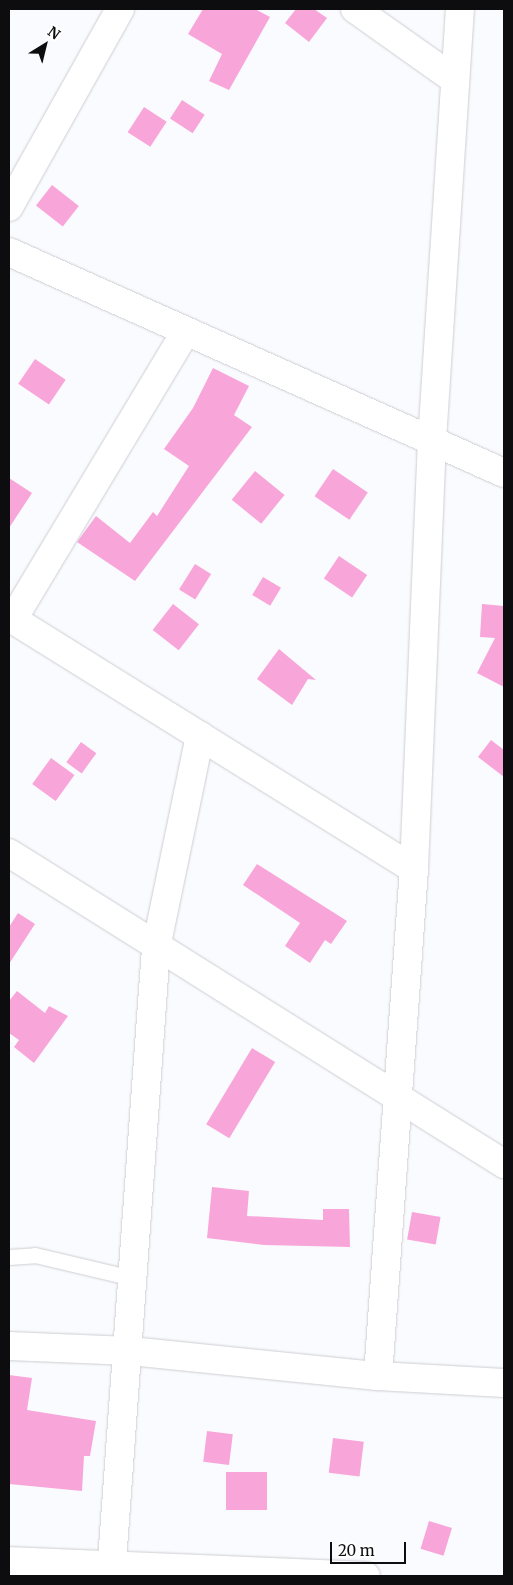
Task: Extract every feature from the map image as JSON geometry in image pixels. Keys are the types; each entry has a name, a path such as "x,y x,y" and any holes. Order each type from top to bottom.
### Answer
{"street":[{"path":"355,9 454,79"},
{"path":"378,1376 414,869 432,441 460,9"},
{"path":"9,207 114,12"},
{"path":"9,252 184,334 504,473"},
{"path":"184,334 11,618 414,869"},
{"path":"111,1571 130,1351 132,1278 156,948 200,736"},
{"path":"9,852 156,948 504,1164"},
{"path":"9,1346 130,1351 378,1376 504,1383"},
{"path":"9,1561 111,1571 366,1576"}],"lane":[{"path":"9,1257 35,1255 132,1278"}],"building":[{"path":"203,9 255,9 270,17 229,90 209,81 222,54 188,34"},
{"path":"296,9 314,9 327,18 309,42 285,23"},
{"path":"182,100 205,115 193,133 170,118"},
{"path":"144,107 167,122 150,147 128,132"},
{"path":"52,185 79,206 63,226 36,205"},
{"path":"35,359 66,380 49,405 18,384"},
{"path":"213,368 249,386 234,415 252,427 135,581 77,542 96,516 130,543 153,512 157,516 189,466 164,449 193,408"},
{"path":"333,469 368,492 349,520 315,496"},
{"path":"255,471 285,495 261,524 232,500"},
{"path":"9,478 32,493 9,528"},
{"path":"339,556 367,575 352,597 324,578"},
{"path":"195,564 211,574 195,600 179,589"},
{"path":"263,577 281,588 270,606 252,595"},
{"path":"173,604 199,624 179,650 153,630"},
{"path":"482,604 504,606 504,687 477,673 495,638 480,637"},
{"path":"279,649 316,680 308,679 292,705 257,679"},
{"path":"491,740 504,750 504,777 478,757"},
{"path":"81,742 96,753 82,773 66,762"},
{"path":"51,758 74,775 56,801 32,784"},
{"path":"257,864 347,921 331,944 325,940 310,963 285,946 300,923 243,885"},
{"path":"18,913 35,924 9,964 9,927"},
{"path":"17,991 45,1013 49,1006 68,1016 34,1063 14,1047 19,1040 9,1033 9,1001"},
{"path":"252,1048 275,1062 229,1138 206,1124"},
{"path":"212,1187 249,1191 247,1216 323,1220 323,1209 349,1209 350,1247 264,1245 207,1238"},
{"path":"412,1212 441,1217 436,1245 407,1240"},
{"path":"9,1375 32,1378 27,1410 96,1421 90,1456 84,1456 82,1491 9,1484"},
{"path":"207,1431 233,1434 229,1465 203,1462"},
{"path":"333,1438 364,1442 360,1477 329,1473"},
{"path":"226,1472 267,1472 267,1510 226,1510"},
{"path":"429,1521 452,1528 443,1556 421,1549"}]}
